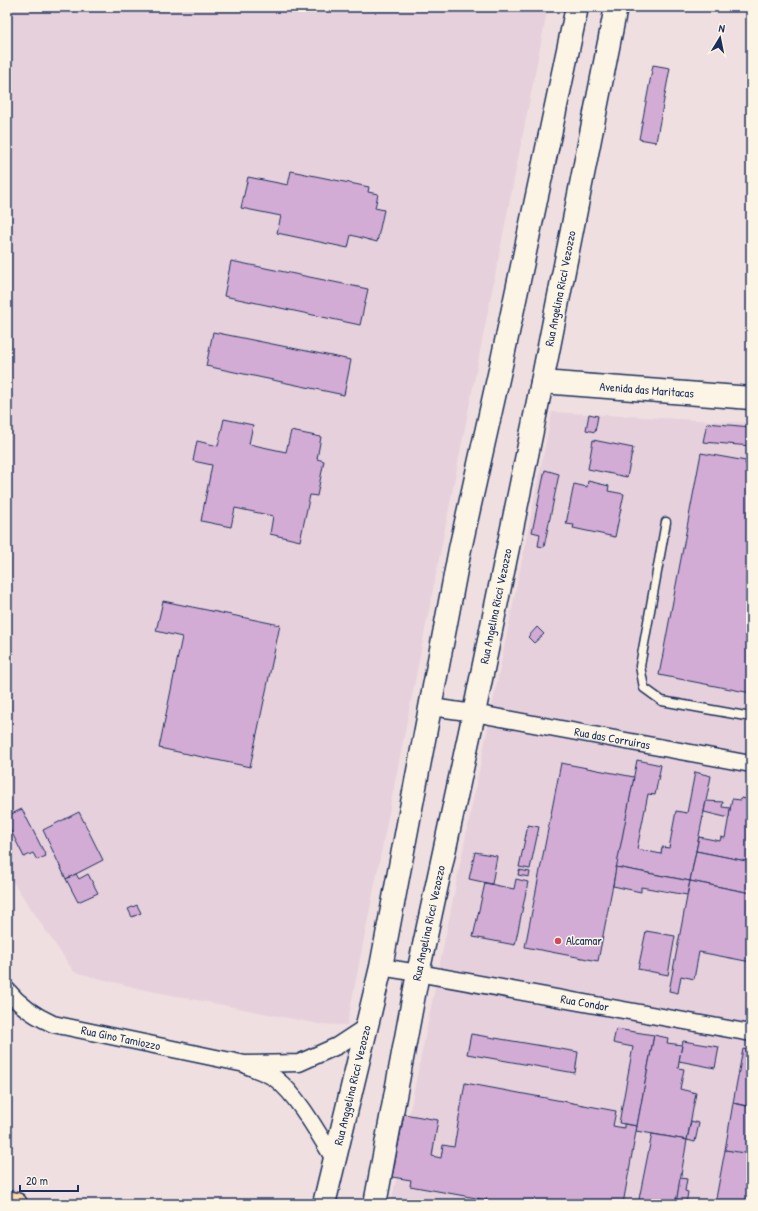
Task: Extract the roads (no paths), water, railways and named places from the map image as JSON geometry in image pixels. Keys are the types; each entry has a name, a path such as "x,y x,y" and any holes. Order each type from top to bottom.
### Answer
{"highway":[{"path":"7,1202 16,1204"}],"main road":[{"path":"381,968 460,549 500,370 577,7"},
{"name":"Rua Angelina Ricci Vezozzo","path":"375,1204 418,973 474,713 542,382 616,7"},
{"name":"Avenida das Maritacas","path":"542,382 751,398"},
{"name":"Rua Anggelina Ricci Vezozzo","path":"324,1204 381,968"}],"street":[{"name":"Rua das Corruíras","path":"430,707 474,713 751,764"},
{"name":"Rua Condor","path":"381,968 418,973 751,1033"},
{"name":"Rua Gino Tamiozzo","path":"7,990 12,997 36,1016 53,1024 244,1064 299,1064 337,1046 366,1027"},
{"name":"Rua Gino Tamiozzo","path":"244,1064 275,1079 288,1092 305,1114 334,1159"}],"lane":[{"path":"666,522 640,666 644,688 662,701 751,717"}],"place":[{"name":"Alcamar","path":"558,941"}]}
